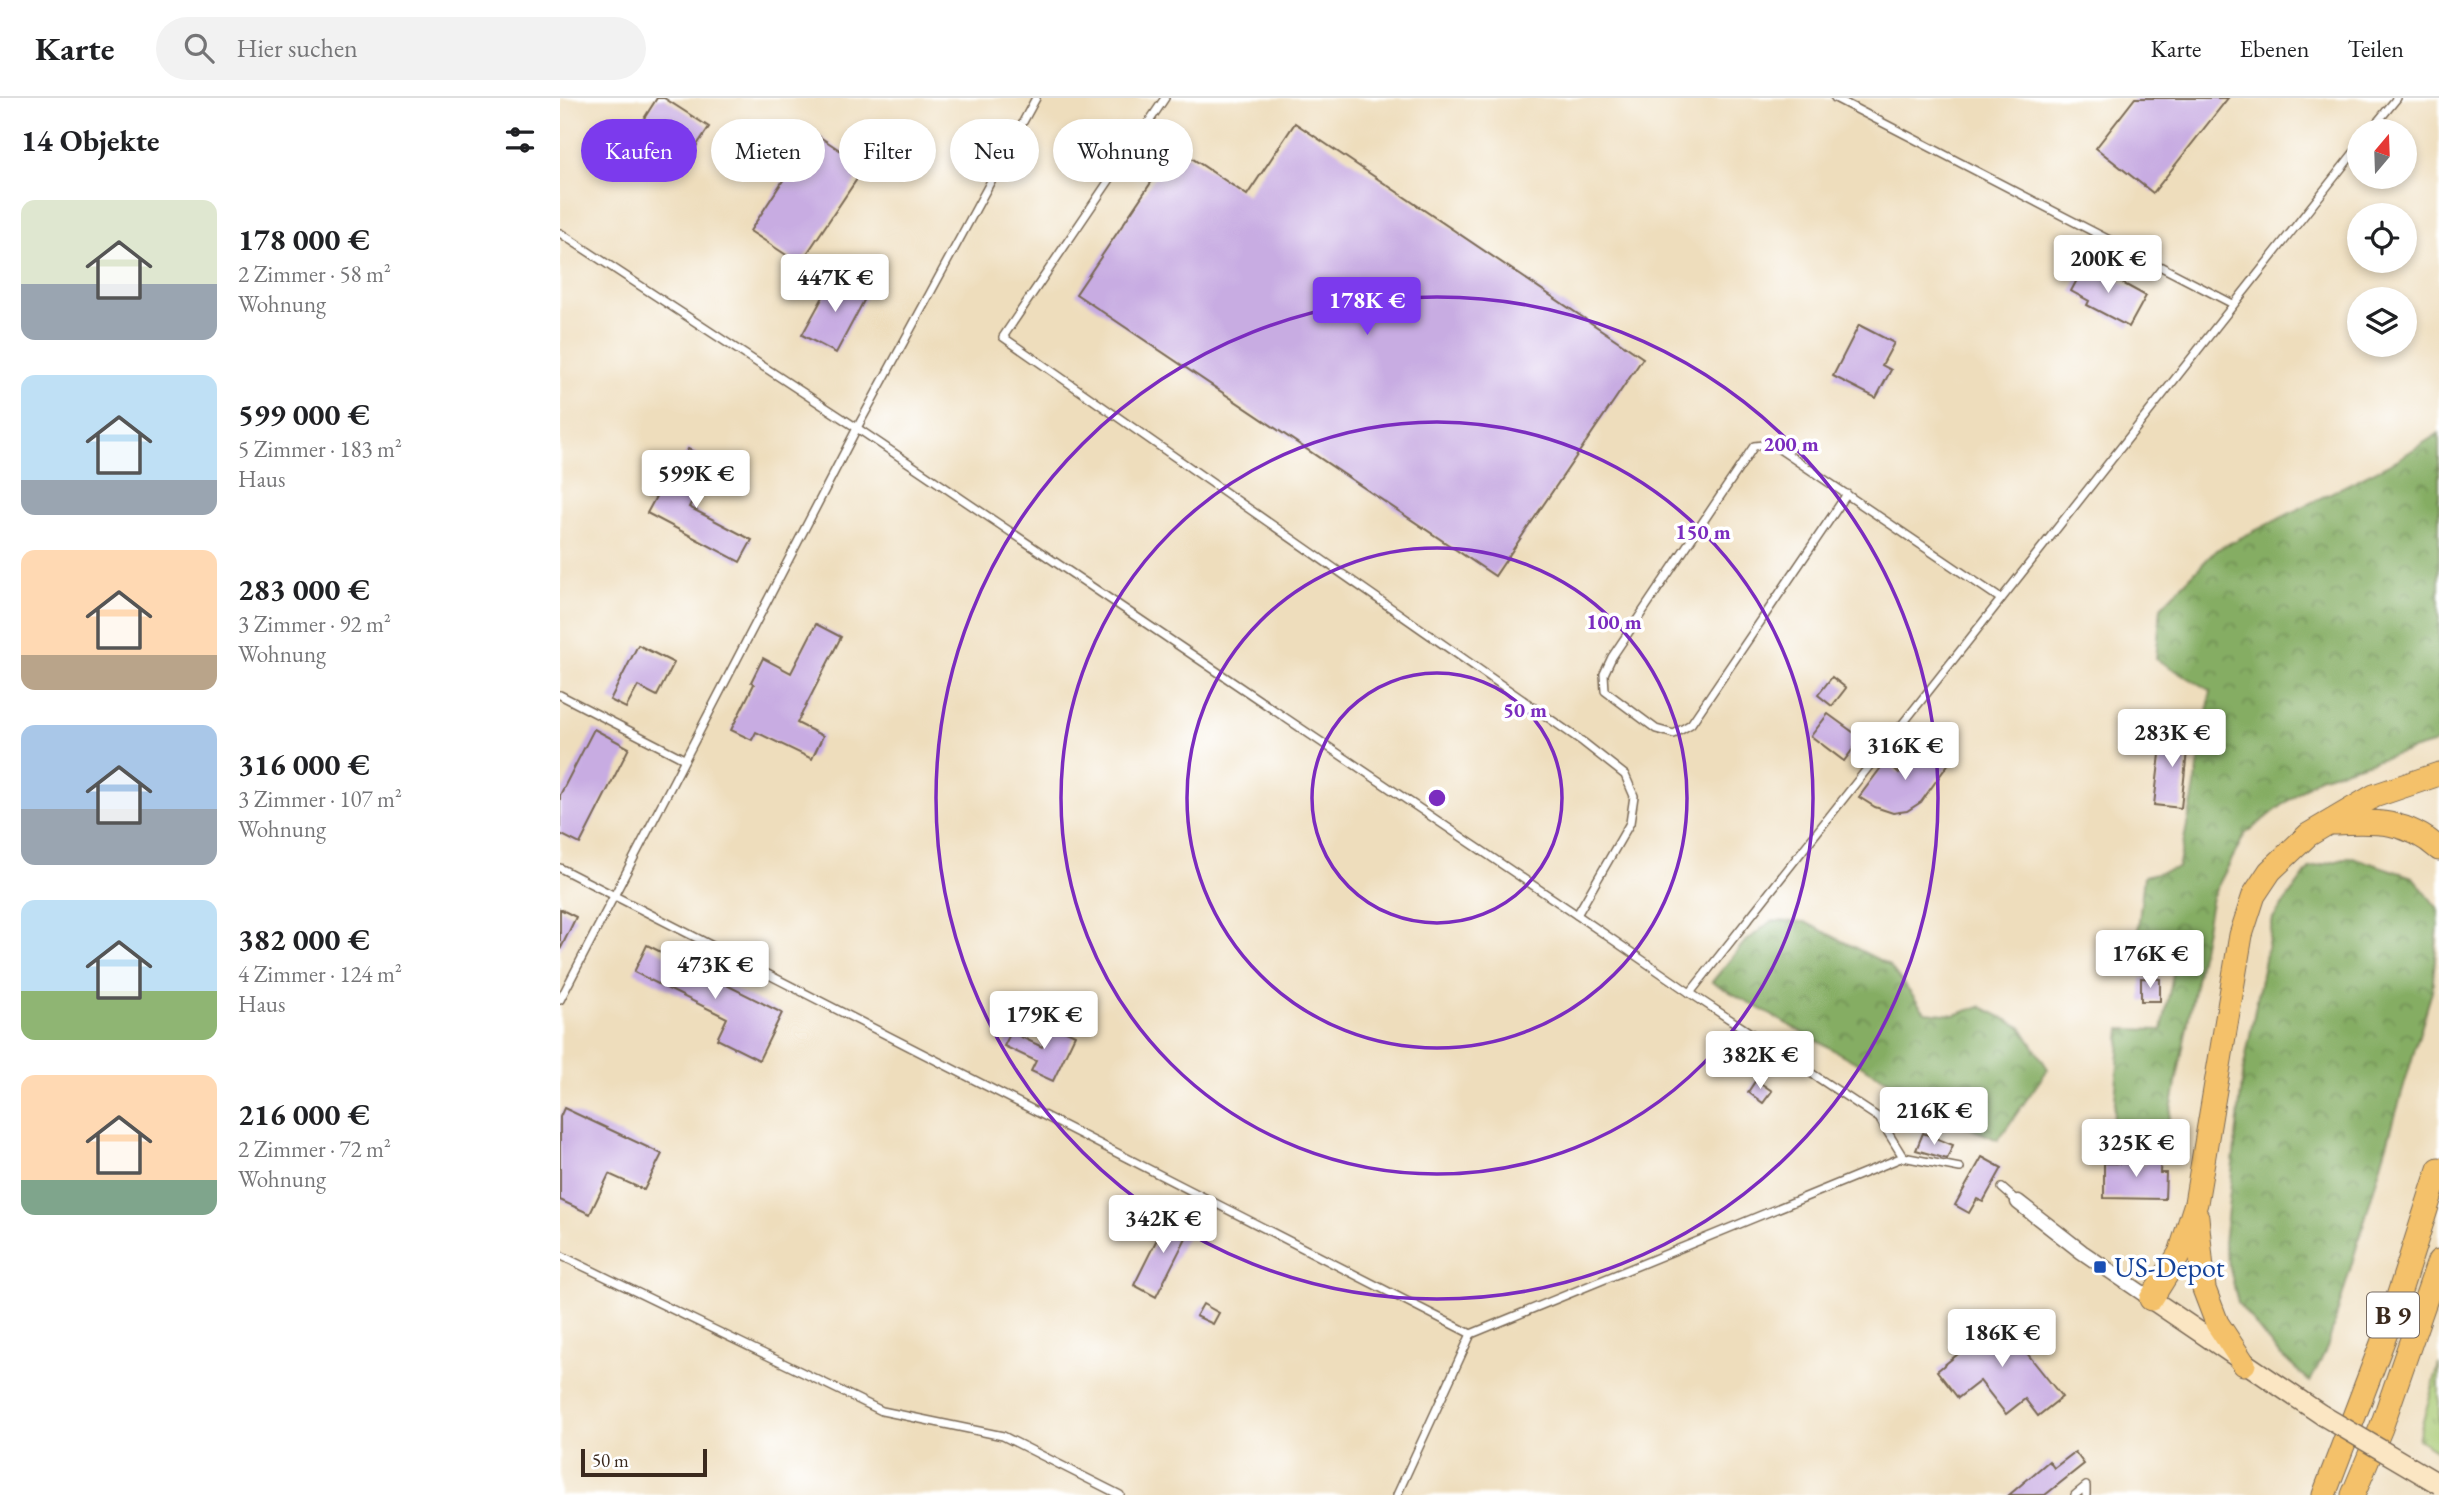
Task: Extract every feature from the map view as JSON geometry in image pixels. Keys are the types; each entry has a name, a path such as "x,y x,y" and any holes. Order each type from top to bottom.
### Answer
{"highway":[{"path":"2151,1299 2180,1253 2196,1203 2241,935 2254,895 2270,872 2308,835 2374,796 2439,775"},
{"path":"2330,823 2379,821 2406,827 2430,840 2439,849"},
{"name":"B 9","path":"2324,1495 2389,1325 2439,1169"},
{"path":"2196,1203 2203,1289 2217,1323 2244,1364"},
{"name":"B 9","path":"2353,1495 2381,1428 2439,1261"}],"main road":[{"path":"2151,1299 2322,1415 2439,1484"}],"street":[{"path":"2018,1202 2082,1252 2151,1299"}],"lane":[{"path":"560,1000 857,428 1036,98"},
{"path":"1165,98 1003,337 1583,742 1626,775 1634,796 1630,823 1577,915"},
{"path":"1835,98 2233,304"},
{"path":"2380,119 2397,98"},
{"path":"1690,993 2347,161"},
{"path":"560,233 857,428 1690,993 1879,1118 1903,1157"},
{"path":"1847,494 1691,724 1674,734 1656,729 1605,691 1604,674 1612,657 1754,446 1772,444 1847,494 2001,599"},
{"path":"560,695 684,759"},
{"path":"560,868 1471,1334"},
{"path":"1397,1495 1471,1334 1903,1157 1960,1168"},
{"path":"2002,1188 2018,1202"},
{"path":"560,1255 882,1411 1003,1436 1120,1495"},
{"path":"2075,1495 2086,1486 2086,1495"}],"green space":[{"path":"2439,433 2439,742 2319,777 2245,834 2212,897 2165,1141 2111,1148 2121,1029 2162,1030 2174,969 2135,957 2144,876 2178,868 2211,691 2156,659 2161,607 2216,550 2397,460"},
{"path":"2352,857 2413,877 2439,910 2439,915 2432,991 2327,1348 2310,1382 2277,1352 2238,1303 2224,1244 2244,1066 2273,918 2310,868"},
{"path":"1771,921 1805,922 1889,965 1925,1012 1955,1015 1980,1006 2021,1027 2048,1069 1998,1140 1967,1127 1712,982 1743,944"},
{"path":"2439,1364 2439,1452 2418,1439"}],"building":[{"path":"657,98 664,98 697,119 644,119"},
{"path":"2135,98 2228,98 2153,193 2096,148"},
{"path":"697,119 709,127 697,145"},
{"path":"1295,123 1643,358 1495,576 1076,294 1151,182 1193,182 1193,159 1247,195"},
{"path":"825,140 839,150 839,182 855,182 800,264 750,231 782,182 825,182"},
{"path":"2086,263 2146,296 2129,327 2087,305 2089,301 2071,291"},
{"path":"835,275 868,293 836,353 802,335"},
{"path":"1859,325 1894,343 1882,365 1891,370 1876,398 1833,376"},
{"path":"688,449 712,462 689,507 752,540 740,562 647,513 659,491 664,494"},
{"path":"816,624 841,637 797,723 823,736 812,759 756,732 752,740 731,730 754,684 751,682 763,658 791,673"},
{"path":"638,645 674,663 657,696 638,686 626,708 610,700"},
{"path":"1832,677 1846,688 1832,706 1818,695"},
{"path":"1828,714 1861,738 1844,761 1811,736"},
{"path":"594,729 629,748 580,844 560,834 560,795"},
{"path":"2163,729 2189,732 2181,808 2154,805"},
{"path":"1928,743 1945,752 1940,758 1949,763 1921,802 1907,811 1893,813 1875,807 1859,797 1886,761 1899,773 1907,761 1913,766"},
{"path":"560,909 576,917 560,950"},
{"path":"647,945 782,1013 759,1060 717,1039 727,1018 634,972"},
{"path":"2141,978 2160,979 2160,1001 2141,1001"},
{"path":"1053,1025 1075,1035 1053,1081 1031,1071 1036,1061 1004,1046 1011,1032 1042,1047"},
{"path":"1756,1080 1772,1091 1763,1103 1748,1092"},
{"path":"564,1108 662,1154 644,1190 609,1174 590,1214 560,1200 560,1117"},
{"path":"1923,1133 1953,1145 1947,1159 1916,1150"},
{"path":"2146,1150 2161,1150 2160,1173 2166,1173 2165,1199 2104,1198 2104,1163 2145,1164"},
{"path":"1982,1157 2002,1168 1983,1202 1977,1199 1969,1213 1955,1205"},
{"path":"1170,1213 1193,1224 1156,1297 1134,1285"},
{"path":"1203,1304 1219,1313 1213,1324 1196,1316"},
{"path":"2010,1312 2032,1339 2022,1347 2062,1397 2038,1416 2025,1399 2006,1414 1980,1381 1958,1398 1937,1371"},
{"path":"2075,1452 2084,1464 2045,1495 2009,1495 2049,1461 2054,1468"}],"place":[{"name":"US-Depot","path":"2100,1267"}]}
